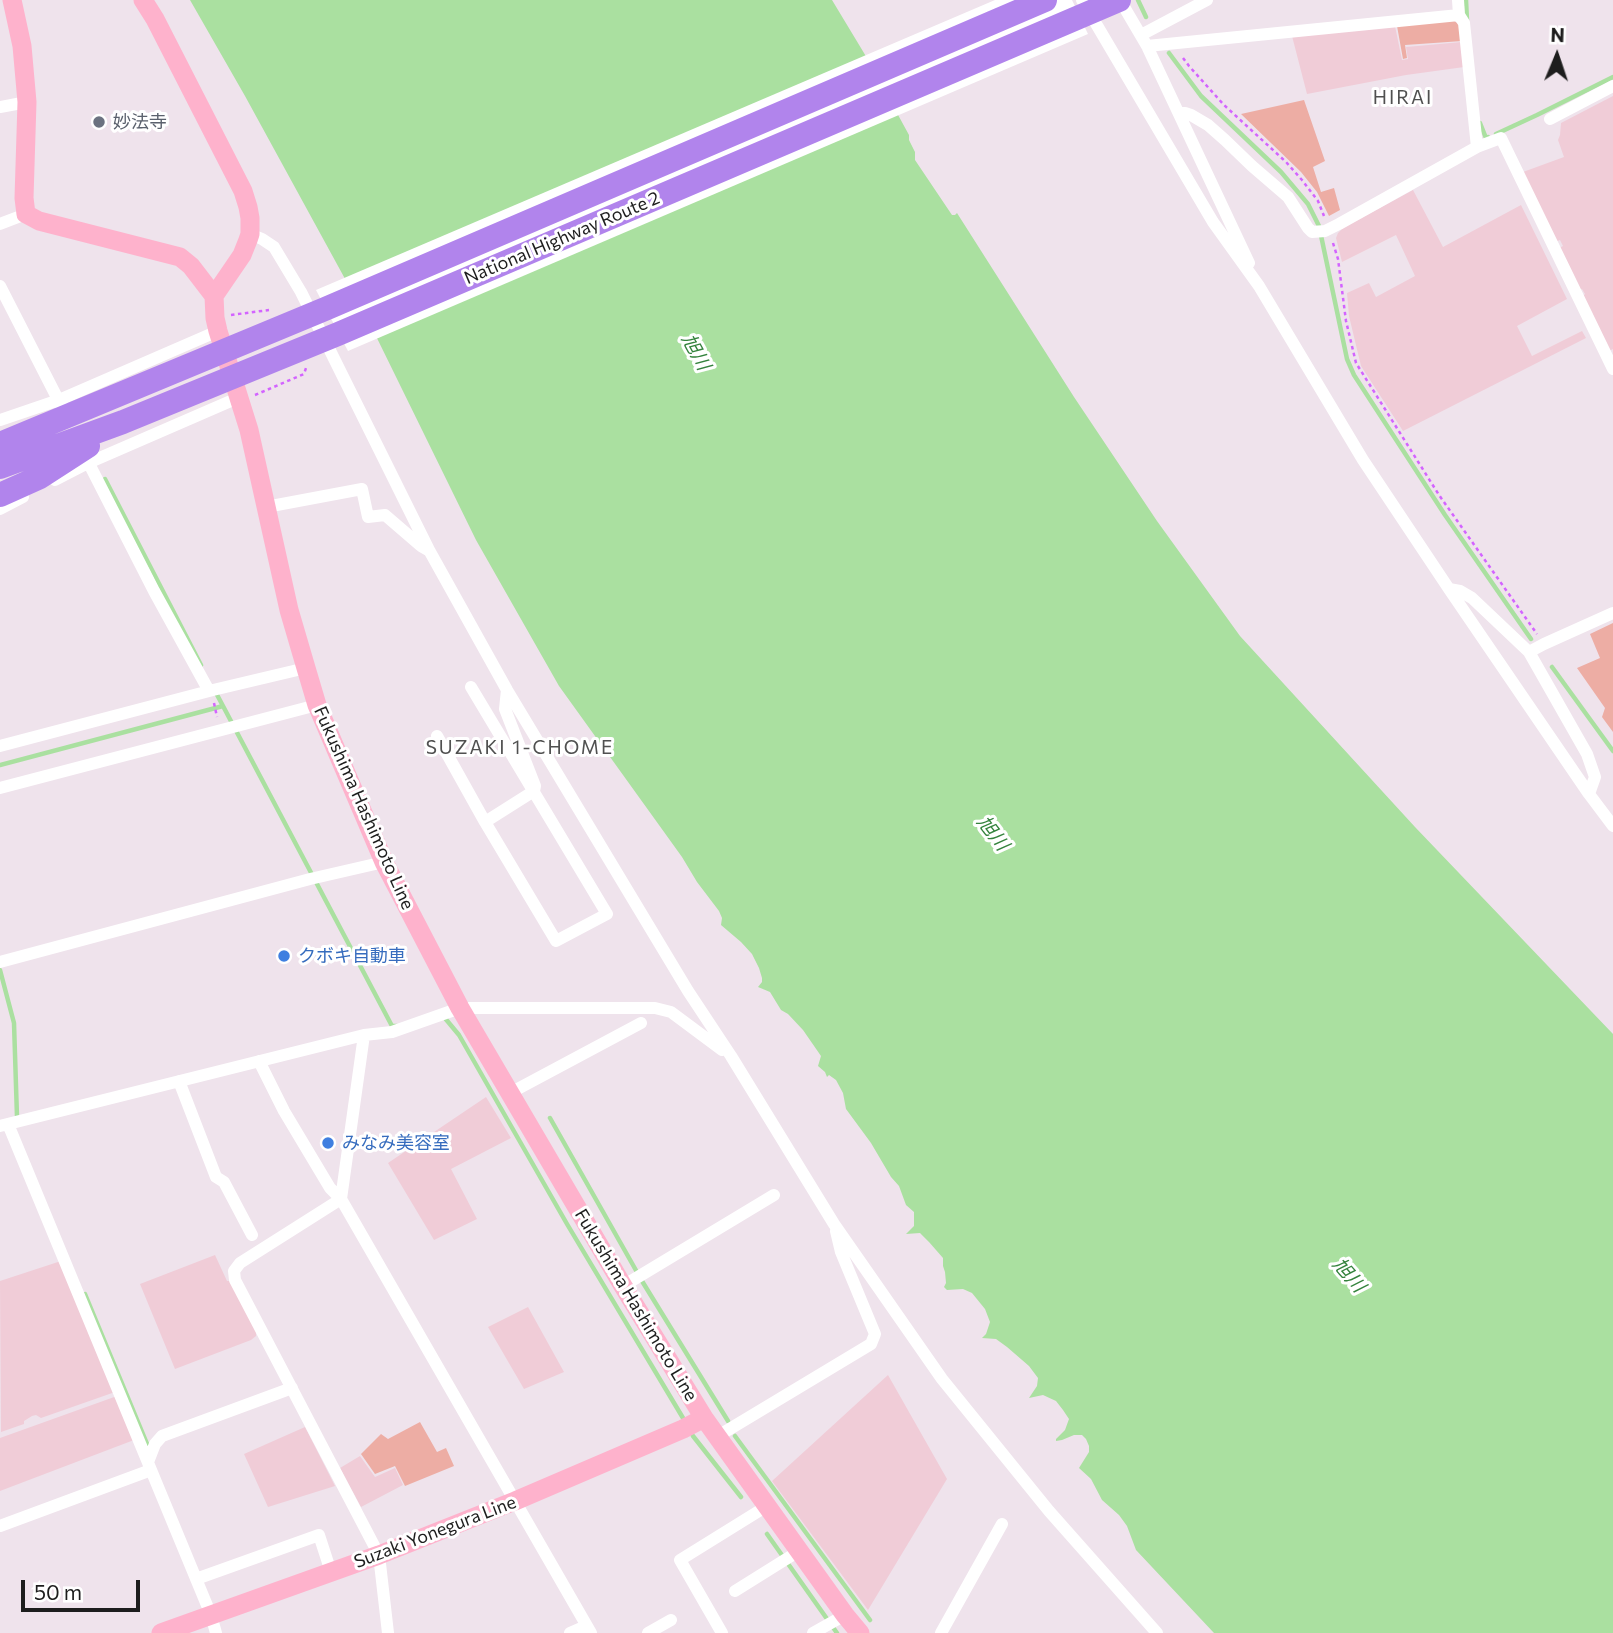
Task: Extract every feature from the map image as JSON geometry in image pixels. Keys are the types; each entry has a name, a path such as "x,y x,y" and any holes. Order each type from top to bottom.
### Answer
{"highway":[{"name":"National Highway Route 2","path":"0,444 61,410 325,309 1045,0"},
{"name":"National Highway Route 2","path":"0,467 123,422 338,334 1120,0"},
{"path":"0,432 61,410"},
{"path":"0,495 40,477 123,422"}],"main road":[{"path":"12,0 22,46 27,102 24,198 26,214 39,221 180,257 191,266 214,296 242,254 250,234 250,218 243,191 155,19 142,0"},
{"name":"Fukushima Hashimoto Line","path":"214,296 218,331 249,430 289,610 317,705 449,1013 510,1093 634,1279 704,1418 767,1506 790,1556 835,1620 860,1633"},
{"name":"Suzaki Yonegura Line","path":"160,1633 214,1624 331,1572 515,1501 704,1418"}],"street":[{"path":"1082,0 1213,222 1259,286 1363,460 1613,826"},
{"path":"1120,0 1144,40 1259,286"},
{"path":"1144,40 1206,0"},
{"path":"1458,0 1459,15 1464,23 1477,146"},
{"path":"1144,40 1174,43 1459,15"},
{"path":"1550,119 1613,86"},
{"path":"0,107 27,102"},
{"path":"1179,113 1191,115 1208,125 1277,186 1312,232 1324,230 1477,146 1501,138 1613,369"},
{"path":"0,224 26,214"},
{"path":"250,234 274,247 301,292 429,550 507,690 688,990 834,1224 942,1379 1049,1511 1157,1633"},
{"path":"0,286 154,591 213,694"},
{"path":"0,420 61,410 218,331"},
{"path":"0,509 88,463 240,397"},
{"path":"266,507 362,489 368,517 385,515 421,547 429,550"},
{"path":"1449,589 1460,591 1472,598 1529,652 1587,754 1595,777 1589,794"},
{"path":"1529,652 1613,613"},
{"path":"0,746 213,694 306,668"},
{"path":"437,736 556,942 607,914 471,687"},
{"path":"507,690 505,709 535,786 534,791"},
{"path":"0,788 317,705"},
{"path":"485,822 534,791"},
{"path":"0,962 314,878 384,862"},
{"path":"214,1624 199,1578 150,1460 4,1125 364,1035 392,1032 449,1013 655,1008 671,1012 731,1056"},
{"path":"510,1093 641,1023"},
{"path":"364,1035 341,1199 240,1263 234,1271 235,1280 379,1555 388,1633"},
{"path":"259,1061 284,1111 330,1188 341,1199 588,1629 570,1633"},
{"path":"179,1081 216,1177 224,1182 252,1235"},
{"path":"634,1279 774,1195"},
{"path":"718,1436 872,1344 875,1334 841,1252 834,1224"},
{"path":"0,1526 150,1460 155,1444 162,1436 292,1388"},
{"path":"722,1633 680,1560 767,1506"},
{"path":"941,1633 1002,1524"},
{"path":"199,1578 319,1535 331,1572"},
{"path":"735,1591 790,1556"},
{"path":"648,1633 671,1620"},
{"path":"813,1633 835,1620"}],"path":[{"path":"1174,43 1206,86 1286,162 1318,201 1324,230 1338,259 1346,321 1356,363 1439,495 1544,643"},
{"path":"213,694 216,711"}],"shaded area":[{"path":"1453,20 1461,26 1462,41 1405,45 1407,58 1403,59 1397,26"},
{"path":"1395,26 1402,60 1408,59 1406,47 1462,42 1464,67 1307,94 1292,36"},
{"path":"1613,96 1613,349 1609,351 1583,296 1585,294 1580,290 1559,248 1563,246 1560,240 1555,242 1523,172 1564,157 1558,140 1561,123"},
{"path":"1304,100 1325,161 1313,167 1321,192 1334,188 1340,210 1329,216 1317,192 1301,172 1241,114"},
{"path":"1413,190 1443,247 1521,205 1567,299 1517,326 1532,356 1582,331 1586,338 1403,431 1361,366 1349,316 1347,293 1369,283 1376,297 1415,276 1396,235 1342,262 1336,238 1343,228"},
{"path":"1613,623 1613,732 1602,717 1605,708 1577,668 1600,658 1590,634"},
{"path":"486,1097 511,1138 451,1169 477,1219 434,1240 388,1163"},
{"path":"215,1255 256,1330 256,1336 175,1369 140,1284"},
{"path":"61,1261 115,1392 41,1418 32,1416 24,1421 24,1424 1,1432 0,1281"},
{"path":"528,1307 564,1372 524,1389 488,1327"},
{"path":"888,1375 947,1479 868,1610 772,1481"},
{"path":"117,1396 134,1440 0,1491 0,1438"},
{"path":"420,1422 437,1452 446,1448 454,1466 405,1486 395,1466 375,1474 361,1454 381,1434 388,1439"},
{"path":"305,1427 335,1486 268,1507 244,1454"},
{"path":"360,1456 375,1477 395,1468 403,1485 361,1507 340,1468"}],"water":[{"name":"旭川","path":"190,0 832,0 909,135 915,160 952,215 957,213 1074,397 1157,521 1240,636 1415,827 1613,1034 1613,1633 1214,1633 1136,1550 1127,1526 1102,1500 1091,1479 1079,1468 1089,1452 1086,1439 1082,1435 1074,1435 1056,1441 1065,1430 1069,1419 1063,1410 1056,1401 1043,1395 1029,1398 1037,1386 1038,1378 1029,1366 996,1339 982,1338 990,1322 985,1309 972,1293 963,1289 947,1290 944,1287 946,1283 943,1258 920,1233 906,1234 914,1226 914,1212 906,1205 899,1186 846,1109 843,1093 836,1080 829,1075 827,1077 818,1066 821,1056 803,1030 781,1010 770,992 758,987 762,978 752,954 721,925 719,911 559,686 476,540 373,330"}],"pier":[{"path":"995,0 1072,0 1088,34 348,351 316,290"}],"waterway":[{"path":"1138,0 1146,17"},
{"path":"1466,0 1467,20"},
{"path":"1169,53 1201,96 1281,172 1308,204 1319,226 1347,359 1354,375 1445,515 1531,639"},
{"path":"1496,134 1613,77"},
{"path":"1480,123 1486,138 1488,137"},
{"path":"105,479 201,665"},
{"path":"1552,667 1613,751"},
{"path":"215,691 223,706"},
{"path":"0,765 223,706 392,1026 397,1026"},
{"path":"0,970 14,1023 17,1117"},
{"path":"444,1017 459,1035 567,1224 683,1418"},
{"path":"550,1118 642,1281 728,1421"},
{"path":"85,1294 150,1451"},
{"path":"693,1436 741,1497"},
{"path":"735,1436 870,1620"},
{"path":"767,1534 837,1633"}],"place":[{"name":"妙法寺","path":"99,122"},
{"name":"クボキ自動車","path":"284,956"},
{"name":"みなみ美容室","path":"328,1143"}],"district":[{"name":"HIRAI","path":"1403,98"},
{"name":"SUZAKI 1-CHOME","path":"520,748"}]}
